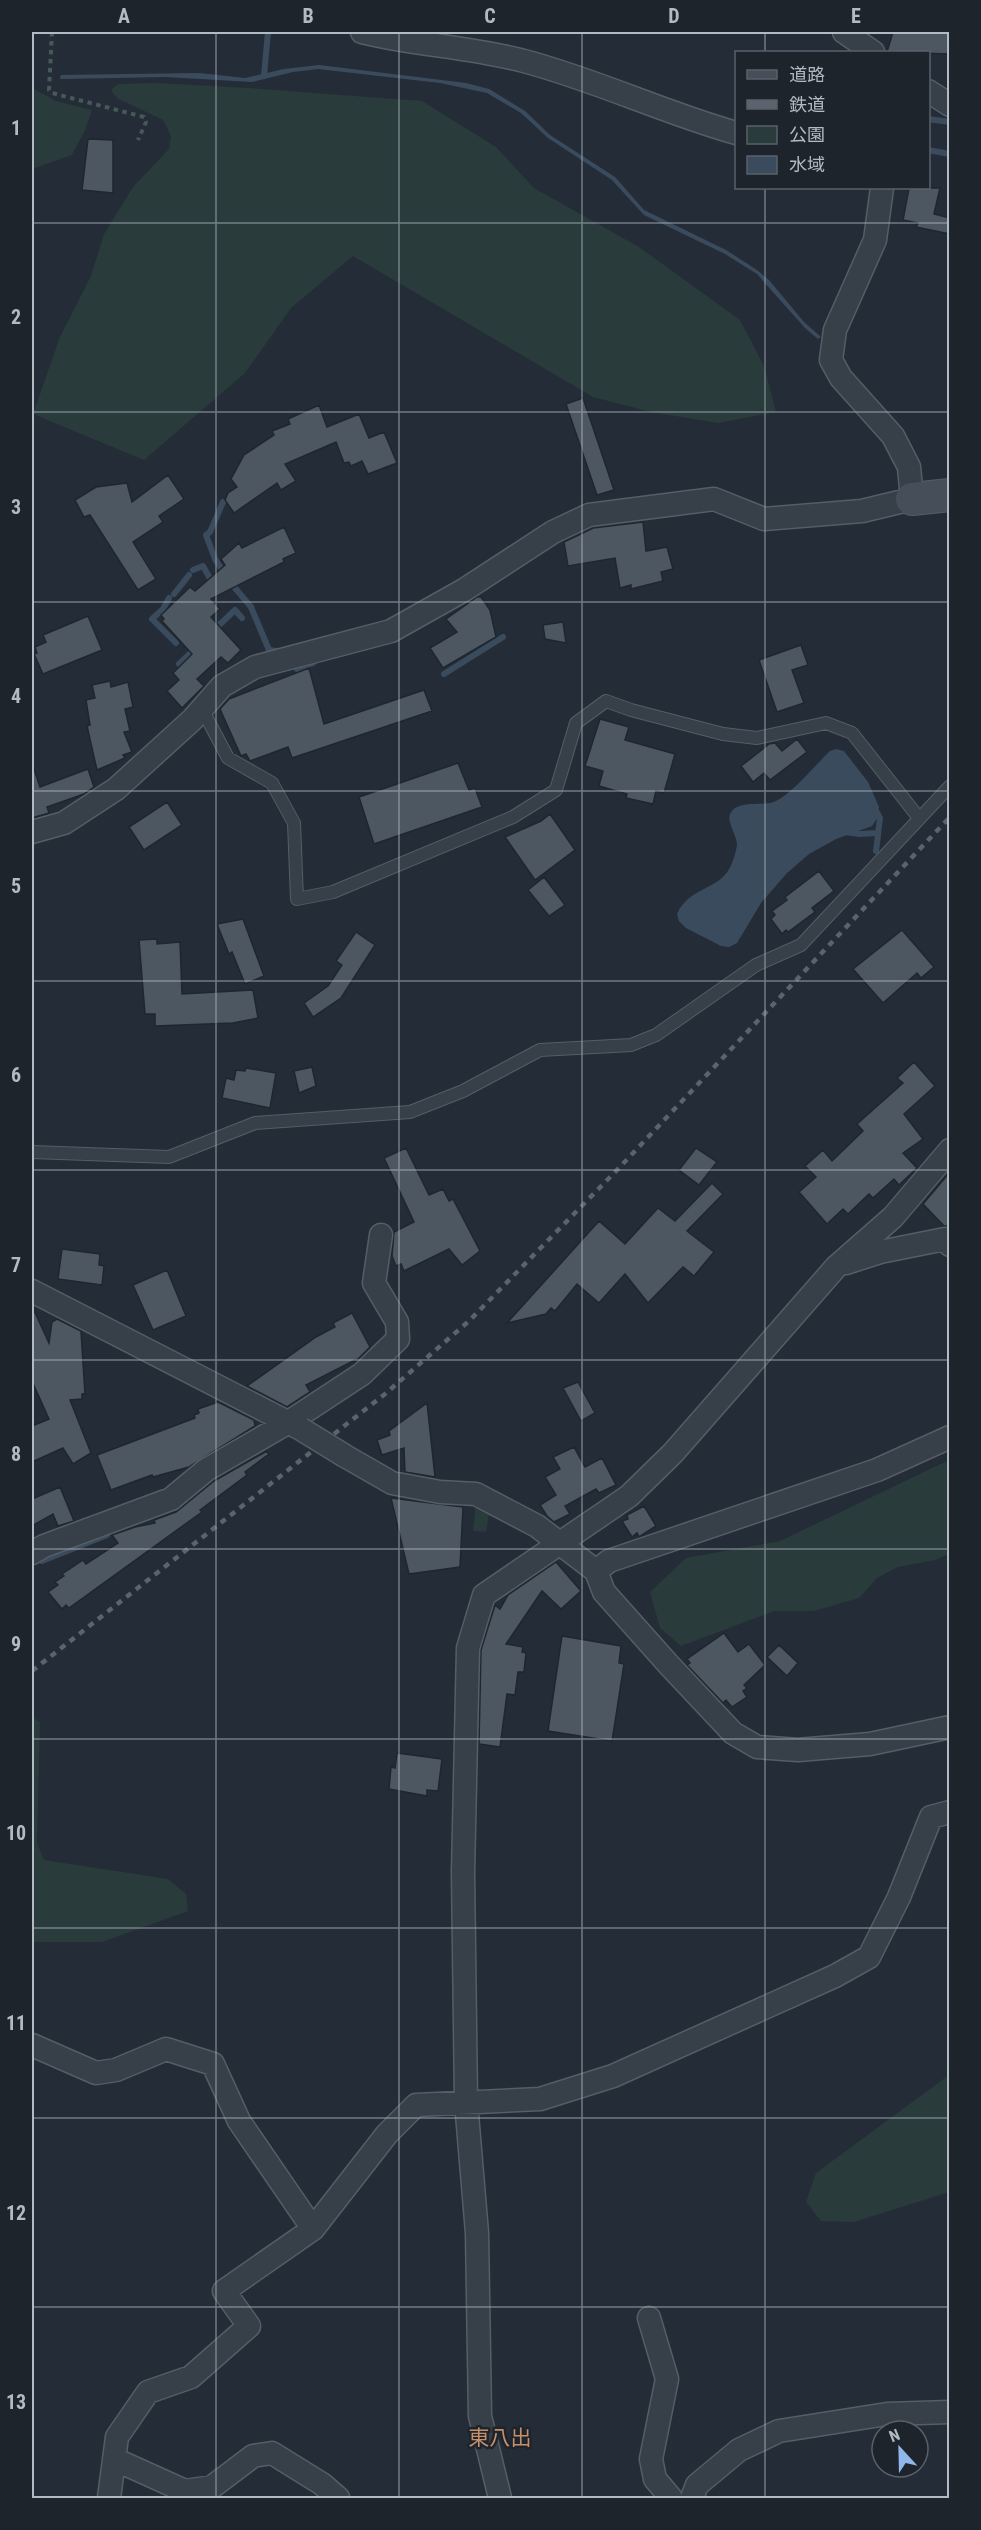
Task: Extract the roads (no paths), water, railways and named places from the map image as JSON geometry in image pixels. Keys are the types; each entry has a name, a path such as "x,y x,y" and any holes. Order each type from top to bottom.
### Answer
{"street":[{"path":"362,32 426,45 480,51 526,62 735,133"},
{"path":"844,32 872,51"},
{"path":"930,92 950,105"},
{"path":"882,189 875,240 835,330 831,360 841,378 893,436 909,467 912,500"},
{"path":"32,832 63,823 116,789 202,709 222,686 255,667 391,631 464,590 553,532 589,515 714,499 764,519 862,511 912,500 950,495"},
{"path":"500,2499 480,2416 477,2233 466,2102 463,1872 468,1648 484,1595 629,1496 673,1453 836,1267 893,1217 950,1150"},
{"path":"32,1552 171,1499 206,1470 295,1426 362,1374 398,1339 397,1322 374,1283 381,1235"},
{"path":"836,1267 880,1252 945,1239 950,1245"},
{"path":"32,1291 295,1426 393,1483 440,1492 476,1494 537,1526 596,1571 604,1592 669,1665 733,1734 757,1747 798,1750 870,1744 950,1726"},
{"path":"596,1571 609,1561 877,1470 950,1437"},
{"path":"109,2499 117,2437 148,2392 191,2377 249,2326 224,2291 313,2229 387,2134 416,2105 540,2099 613,2076 835,1976 869,1957 899,1897 932,1817 950,1812"},
{"path":"32,2045 96,2073 116,2070 166,2049 213,2064 239,2121 313,2229"},
{"path":"650,2318 667,2379 651,2459 655,2479 670,2499"},
{"path":"692,2499 697,2485 739,2450 779,2431 887,2414 950,2412"},
{"path":"114,2459 184,2491 212,2487 252,2456 272,2453 322,2484 338,2499"}],"lane":[{"path":"202,709 228,758 272,783 294,823 297,899 333,892 502,821 556,790 576,723 606,701 631,710 723,734 757,738 826,723 852,733 919,818"},
{"path":"32,1152 169,1157 255,1123 410,1112 463,1091 540,1050 631,1046 656,1035 756,965 801,945 950,786"}],"water":[{"path":"319,65 466,83 489,89 525,111 550,135 615,177 644,210 726,250 757,270 769,280 804,322 821,337 818,339 805,328 757,274 725,254 644,215 612,180 548,138 521,113 487,93 440,83 318,69 293,72 252,82 166,77 60,79 61,75 199,73 245,78 284,69"},
{"path":"836,749 844,751 868,782 879,807 878,817 872,826 836,839 809,854 787,873 761,903 737,943 729,947 721,946 686,928 679,921 677,914 683,905 697,893 721,879 732,863 737,845 729,819 732,811 741,806 771,803 783,797 830,751"}],"waterway":[{"path":"264,76 268,32"},
{"path":"930,119 950,122"},
{"path":"930,150 950,154"},
{"path":"223,502 210,532 206,535 215,559 251,607 269,650 276,651"},
{"path":"193,570 203,566 212,582"},
{"path":"174,594 189,575"},
{"path":"169,598 163,609 152,619 176,643"},
{"path":"215,629 235,610 242,618"},
{"path":"444,674 503,637"},
{"path":"179,664 197,647"},
{"path":"297,669 313,663"},
{"path":"875,809 880,818 876,851"},
{"path":"845,832 877,833"},
{"path":"42,1561 107,1535"}],"railway":[{"path":"32,1671 385,1394 469,1321 618,1169 950,817"}],"district":[{"name":"東八出","path":"500,2438"}]}
